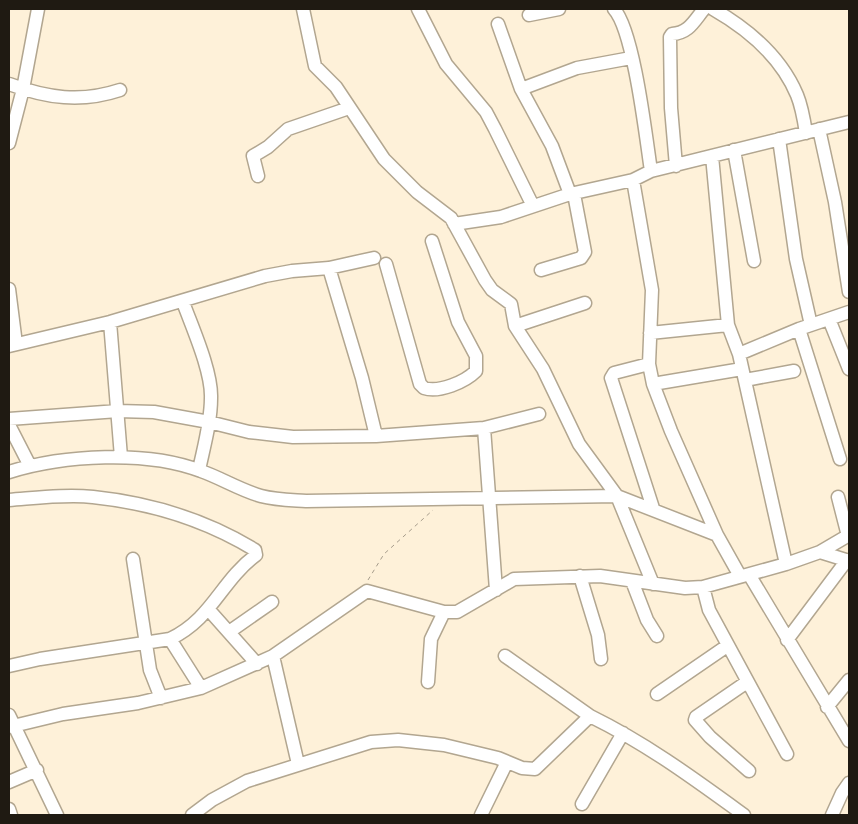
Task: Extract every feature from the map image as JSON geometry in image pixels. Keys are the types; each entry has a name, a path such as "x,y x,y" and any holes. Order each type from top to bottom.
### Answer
{"street":[{"path":"9,143 24,89 38,9"},
{"path":"303,9 315,66 336,87 384,159 417,192 451,218 485,280 492,290 511,304 515,326 543,369 579,444 617,496 653,584"},
{"path":"418,9 446,64 486,112 496,129 533,206"},
{"path":"529,15 560,9"},
{"path":"614,9 617,12 631,58 651,172"},
{"path":"676,166 670,37 672,34 682,34 687,30 704,9"},
{"path":"721,10 751,34 777,62 789,79 798,96 806,133"},
{"path":"498,24 521,89 552,146 572,194 585,252 581,258 541,270"},
{"path":"521,89 577,68 631,58"},
{"path":"9,84 53,96 91,98 120,90"},
{"path":"258,176 253,156 268,147 283,132 296,125 349,108"},
{"path":"454,224 501,216 572,194 633,180 651,172 734,150 819,129 849,124"},
{"path":"819,129 834,202 849,292"},
{"path":"779,139 805,327 840,459"},
{"path":"734,150 754,261"},
{"path":"712,156 728,326 739,354 786,564"},
{"path":"633,180 652,290 649,364 653,384 671,431 717,535 787,640 849,741"},
{"path":"386,264 420,384 424,388 435,390 466,379 476,371 478,364 476,356 458,322 432,242"},
{"path":"9,289 12,345 110,322 272,275 292,271 329,268 374,258"},
{"path":"329,268 362,378 376,436"},
{"path":"183,302 207,373 211,396 209,422 199,470"},
{"path":"515,326 585,303"},
{"path":"739,354 805,327 849,312"},
{"path":"829,319 849,370"},
{"path":"110,322 121,457"},
{"path":"650,333 728,326"},
{"path":"649,364 614,373 611,378 653,508"},
{"path":"653,384 794,371"},
{"path":"9,419 118,411 154,412 250,432 293,437 376,436 484,428 539,414"},
{"path":"9,425 30,466"},
{"path":"484,428 496,590"},
{"path":"9,472 30,466 121,457 142,458 199,470 259,495 306,502 617,496 653,508 717,535"},
{"path":"9,500 92,497 161,508 209,527 255,550 256,555 238,569 209,610 189,630 170,639 40,659 9,666"},
{"path":"57,815 37,770 10,723 161,698 201,688 273,656 360,594 367,591 444,612 457,612 514,580 600,576 653,584 703,587 745,576 820,552 848,536 838,497"},
{"path":"787,640 848,560 820,552"},
{"path":"133,559 150,670 161,698"},
{"path":"580,576 598,635 601,659"},
{"path":"632,581 647,620 657,636"},
{"path":"703,587 709,610 727,646 787,754"},
{"path":"229,632 272,602"},
{"path":"209,610 256,664"},
{"path":"428,682 431,639 444,612"},
{"path":"170,639 201,688"},
{"path":"657,694 727,646"},
{"path":"273,656 298,764"},
{"path":"505,656 590,716 623,733 681,768 744,815"},
{"path":"827,707 849,680"},
{"path":"747,682 696,717 695,720 710,737 749,771"},
{"path":"192,815 232,788 359,744 398,740 458,748 522,768 535,768 590,716"},
{"path":"582,804 623,733"},
{"path":"481,815 507,762"},
{"path":"9,782 37,770"},
{"path":"832,815 842,792 849,782"},
{"path":"9,809 11,815"}],"path":[{"path":"360,594 384,554 445,499"}]}
